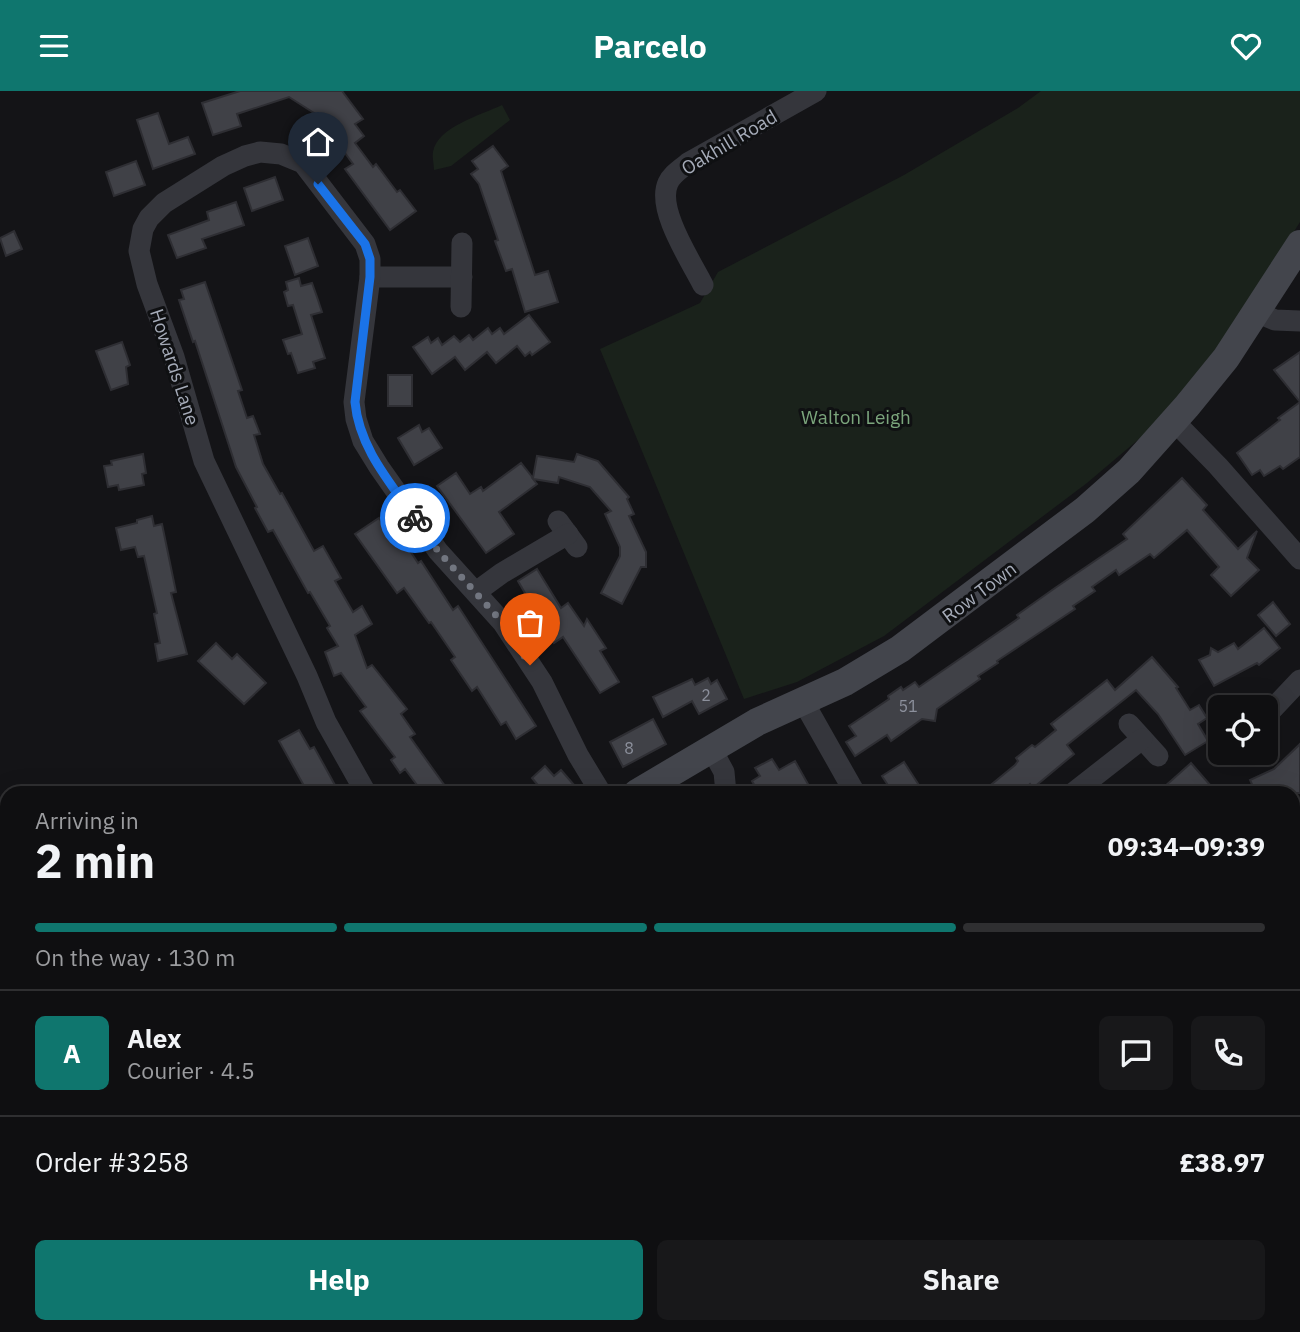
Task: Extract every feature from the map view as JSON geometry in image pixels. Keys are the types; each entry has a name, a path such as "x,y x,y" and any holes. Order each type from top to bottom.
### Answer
{"street":[{"name":"Oakhill Road","path":"703,285 667,212 664,198 668,183 688,163 816,91"},
{"name":"Howards Lane","path":"362,786 326,722 307,676 204,461 174,357 147,284 139,251 149,218 164,203 223,166 260,152 281,154 303,163 365,244 370,259 370,277 355,402 356,419 363,441 438,551 503,623 542,682 578,755 597,786"},
{"path":"461,307 462,243"},
{"name":"Row Town","path":"649,786 757,722 845,682 900,649 1085,510 1129,471 1226,358 1300,244"},
{"path":"370,277 461,277"},
{"path":"1256,312 1275,320 1300,321"},
{"path":"1174,421 1219,466 1300,559"},
{"path":"476,592 502,573 568,534"},
{"path":"1278,703 1300,680"},
{"path":"803,701 851,786"},
{"path":"1080,786 1136,731 1158,756"},
{"path":"711,748 724,772 725,786"}],"green space":[{"name":"Walton Leigh","path":"1041,91 1300,91 1300,222 1238,321 1159,422 1087,483 884,636 797,682 744,699 600,349 700,303 718,272 904,175 1018,108"},
{"path":"502,105 510,120 451,166 434,170 433,152 436,143 443,136 461,123"}],"building":[{"path":"240,91 342,91 363,119 355,124 364,136 355,143 373,167 376,164 397,192 400,190 416,211 390,230 345,169 353,164 317,115 289,97 237,114 241,126 213,135 202,103"},
{"path":"158,113 169,144 188,137 195,154 153,169 137,120"},
{"path":"493,146 508,166 501,171 535,275 548,271 558,302 525,312 512,269 506,271 495,241 498,240 479,184 471,174 478,169 472,161"},
{"path":"136,161 145,185 114,196 106,172"},
{"path":"275,177 283,200 252,211 244,188"},
{"path":"236,202 244,225 202,239 206,248 177,258 168,235 209,220 207,212"},
{"path":"14,231 22,249 6,256 0,238"},
{"path":"308,238 318,266 295,275 285,246"},
{"path":"299,278 301,286 312,283 322,312 311,315 325,358 313,362 315,368 298,373 283,340 302,334 293,305 288,306 284,292 288,290 286,282"},
{"path":"205,282 242,390 238,391 247,418 253,416 260,434 254,435 263,464 314,551 323,546 341,578 335,581 353,612 362,606 372,624 355,635 367,668 372,665 407,709 401,714 415,734 410,737 445,786 418,786 405,769 400,773 391,760 395,757 360,711 366,707 341,673 334,676 325,652 338,646 327,628 330,626 273,530 268,532 236,467 179,300 184,299 181,290"},
{"path":"529,315 550,342 532,355 530,352 525,356 517,346 496,363 487,352 465,370 455,357 432,374 413,347 428,337 431,343 438,338 442,345 454,336 460,342 469,335 473,340 488,328 492,334 500,328 504,334"},
{"path":"122,342 130,365 126,367 128,384 111,390 96,351"},
{"path":"1300,352 1300,402 1274,370"},
{"path":"388,375 412,375 412,406 388,406"},
{"path":"1300,402 1300,457 1283,469 1280,466 1264,476 1260,470 1252,475 1237,453"},
{"path":"419,425 422,432 429,428 442,448 414,465 398,438"},
{"path":"143,454 146,473 142,474 144,485 119,490 118,485 108,487 104,466 112,465 111,461"},
{"path":"577,454 598,461 629,497 627,499 634,514 629,516 646,552 646,567 641,567 622,604 601,593 620,556 620,547 605,514 611,511 590,487 559,477 558,483 533,479 537,484 499,512 514,534 486,553 437,486 456,473 470,494 481,487 483,491 521,463 533,478 537,456 574,462"},
{"path":"1182,478 1207,505 1203,510 1238,549 1257,531 1247,558 1259,570 1231,596 1211,575 1219,567 1187,530 1154,558 1150,554 1119,575 1116,570 1092,587 1095,591 1073,606 1075,609 997,661 998,663 978,676 980,679 937,709 935,721 922,719 891,741 887,735 855,756 846,742 856,736 849,726 889,699 888,696 901,687 903,690 915,682 919,687 1127,539 1123,534"},
{"path":"152,516 154,526 162,524 176,592 171,593 187,654 158,661 155,644 160,643 154,614 157,613 144,556 138,557 135,547 121,550 116,528"},
{"path":"379,518 396,543 405,543 418,563 421,561 453,610 458,606 536,726 516,739 506,722 501,725 477,687 472,691 451,660 455,657 431,622 429,623 404,588 397,593 355,534"},
{"path":"537,569 561,608 568,603 584,626 587,619 606,648 600,651 619,682 600,693 563,637 554,643 518,581"},
{"path":"1273,602 1290,624 1276,636 1258,615"},
{"path":"1264,628 1280,648 1259,665 1257,663 1214,686 1199,660 1210,655 1211,648 1218,652 1234,643 1238,649"},
{"path":"216,643 232,659 237,654 266,683 244,704 198,661"},
{"path":"1152,657 1178,687 1176,688 1190,710 1199,705 1207,718 1198,724 1208,741 1185,755 1158,714 1136,690 1067,745 1074,754 1035,786 990,786 1015,765 1018,761 1016,758 1056,730 1051,724 1107,680 1115,690"},
{"path":"708,678 711,684 717,680 727,699 699,714 692,701 663,717 653,697 692,679 695,685"},
{"path":"653,719 666,744 623,767 610,742"},
{"path":"299,730 310,749 314,747 335,786 304,786 279,741"},
{"path":"1300,744 1300,786 1253,786 1250,780 1274,769"},
{"path":"772,759 779,770 795,761 809,786 755,786 752,781 760,776 755,768"},
{"path":"904,762 919,786 888,786 882,776"},
{"path":"1191,763 1211,786 1165,786"},
{"path":"545,766 554,776 561,770 575,786 535,786 537,784 532,778"}],"way so far":[{"path":"415,518 438,551 503,623 530,665"}],"route":[{"path":"318,184 365,244 370,259 355,402 356,419 363,441 415,518"}]}
